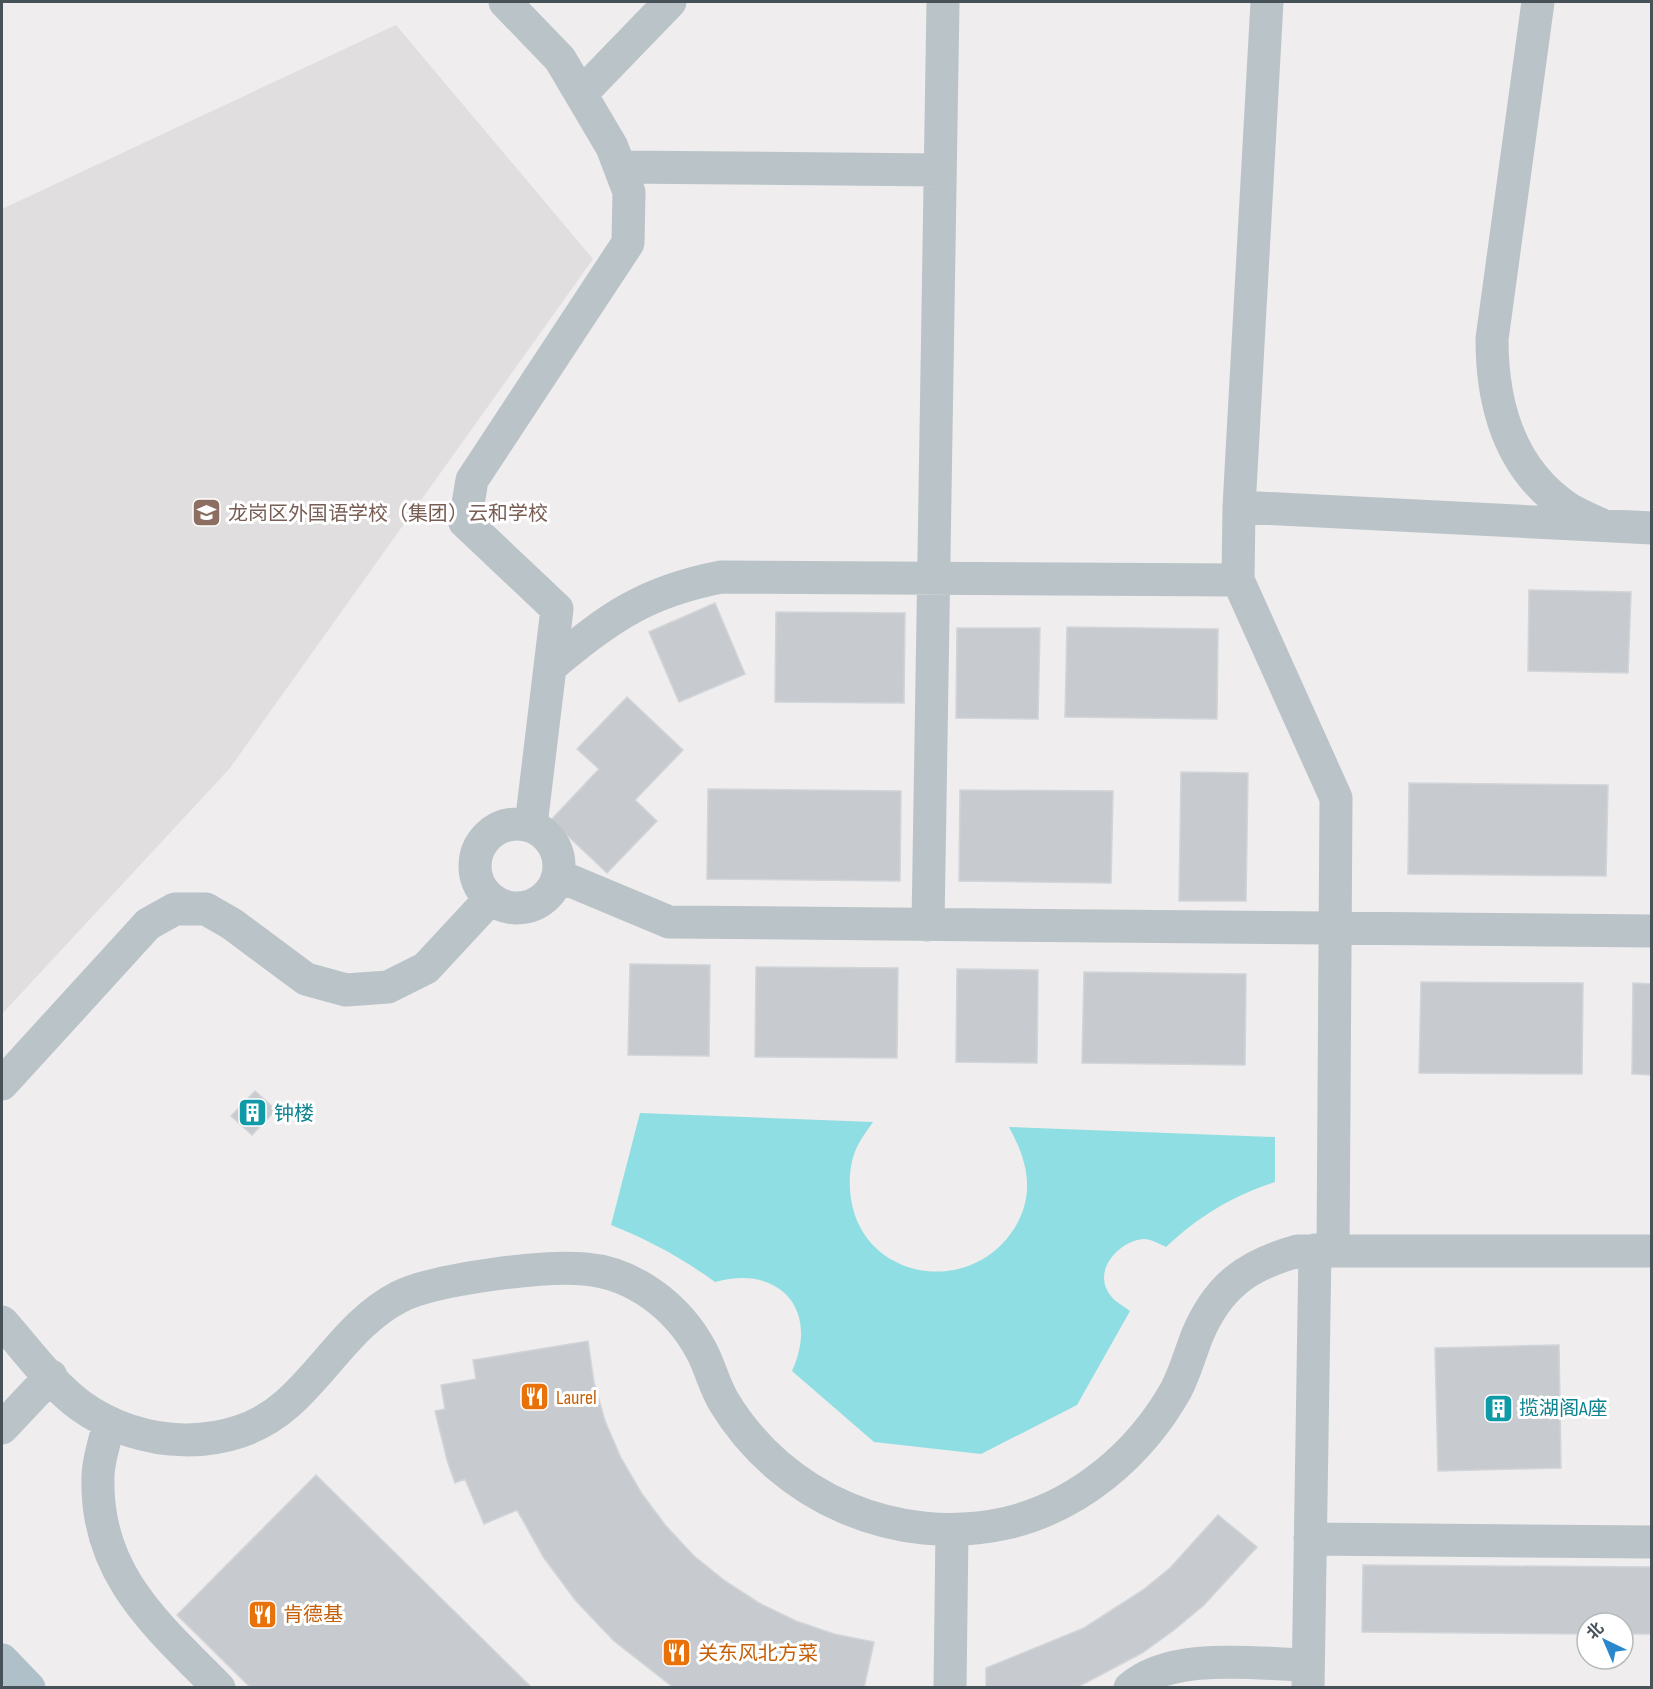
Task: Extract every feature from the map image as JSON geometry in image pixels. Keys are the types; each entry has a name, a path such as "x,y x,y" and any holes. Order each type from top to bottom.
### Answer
{"main road":[{"path":"2,1660 29,1688"}],"street":[{"path":"505,2 560,58 612,147 629,192 628,243 472,480 465,522 557,609 531,825"},
{"path":"581,94 670,2"},
{"path":"928,925 943,2"},
{"path":"1130,1688 1139,1680 1175,1666 1308,1676 1310,1539 1324,1251 1335,929 1336,798 1238,580 1239,507 1267,2"},
{"path":"1538,2 1491,339 1492,377 1500,416 1516,451 1534,475 1569,509 1602,525"},
{"path":"620,167 940,170"},
{"path":"1239,507 1652,528"},
{"path":"550,667 599,626 627,608 657,593 689,583 721,577 754,575 1238,580"},
{"path":"515,823 531,825 545,833 555,845 560,860 559,876 553,889 544,900 517,909 502,906 490,899 480,887 475,873 475,860 480,846 489,834 501,827 515,823"},
{"path":"559,876 669,922 1652,930"},
{"path":"2,1084 148,924 175,909 206,909 232,924 306,979 346,990 388,987 426,968 490,899"},
{"path":"2,1322 77,1403 109,1424 153,1438 199,1440 244,1429 285,1407 361,1325 399,1297 444,1282 556,1268 586,1269 614,1275 641,1287 665,1304 685,1325 702,1350 723,1401 755,1445 796,1482 844,1509 897,1526 952,1530 1008,1523 1050,1508 1108,1473 1148,1434 1178,1387 1197,1335 1213,1304 1236,1278 1265,1260 1298,1251 1652,1251"},
{"path":"2,1428 51,1376"},
{"path":"109,1424 98,1476 102,1531 123,1582 157,1625 219,1688"},
{"path":"950,1688 952,1530"},
{"path":"1310,1539 1652,1542"}],"shaded area":[{"name":"龙岗区外国语学校（集团）云和学校","path":"396,25 593,259 230,768 2,1014 2,209"}],"water":[{"path":"640,1113 873,1122 858,1145 851,1167 850,1189 857,1220 872,1244 894,1261 920,1270 947,1271 974,1264 999,1247 1018,1222 1026,1198 1026,1174 1020,1150 1009,1127 1275,1137 1275,1182 1217,1208 1166,1247 1144,1239 1125,1245 1117,1252 1110,1259 1106,1268 1104,1277 1106,1287 1117,1302 1130,1311 1077,1405 981,1454 874,1442 792,1371 799,1349 801,1329 797,1311 788,1297 775,1286 758,1280 738,1278 715,1282 665,1250 611,1225"}],"building":[{"path":"1529,590 1631,592 1628,673 1528,671"},
{"path":"715,603 745,674 679,702 649,632"},
{"path":"776,612 905,613 904,703 775,702"},
{"path":"1067,627 1218,629 1217,719 1065,717"},
{"path":"957,628 1040,628 1038,719 956,718"},
{"path":"627,697 683,750 635,800 657,821 607,873 551,820 599,769 577,749"},
{"path":"1181,772 1248,773 1246,901 1179,901"},
{"path":"1409,783 1608,785 1606,876 1408,874"},
{"path":"708,789 901,791 900,881 707,879"},
{"path":"960,790 1113,791 1111,883 959,881"},
{"path":"630,964 710,965 709,1056 628,1055"},
{"path":"756,967 898,968 897,1058 755,1057"},
{"path":"957,969 1038,970 1037,1063 956,1062"},
{"path":"1084,972 1246,974 1245,1065 1082,1063"},
{"path":"1421,982 1583,983 1582,1074 1419,1073"},
{"path":"1633,983 1652,984 1652,1075 1632,1074"},
{"name":"钟楼","path":"255,1091 276,1110 252,1135 231,1116"},
{"path":"588,1341 594,1382 605,1421 621,1458 642,1494 666,1526 694,1556 725,1581 759,1603 796,1621 834,1634 874,1642 864,1688 674,1688 614,1641 576,1601 544,1558 517,1510 484,1524 465,1479 455,1483 447,1460 435,1411 445,1409 441,1385 476,1379 473,1360"},
{"name":"揽湖阁A座","path":"1559,1345 1561,1468 1438,1471 1435,1348"},
{"path":"316,1475 532,1688 251,1688 177,1615"},
{"path":"1218,1515 1257,1547 1204,1605 1174,1630 1142,1653 1076,1688 986,1688 986,1668 1084,1628 1143,1590 1170,1568"},
{"path":"1363,1565 1652,1567 1652,1634 1635,1634 1635,1611 1575,1611 1575,1634 1362,1632"}],"place":[{"name":"龙岗区外国语学校（集团）云和学校","path":"207,513"},
{"name":"钟楼","path":"253,1113"},
{"name":"Laurel","path":"535,1397"},
{"name":"揽湖阁A座","path":"1498,1408"},
{"name":"肯德基","path":"262,1614"},
{"name":"关东风北方菜","path":"677,1653"}]}
